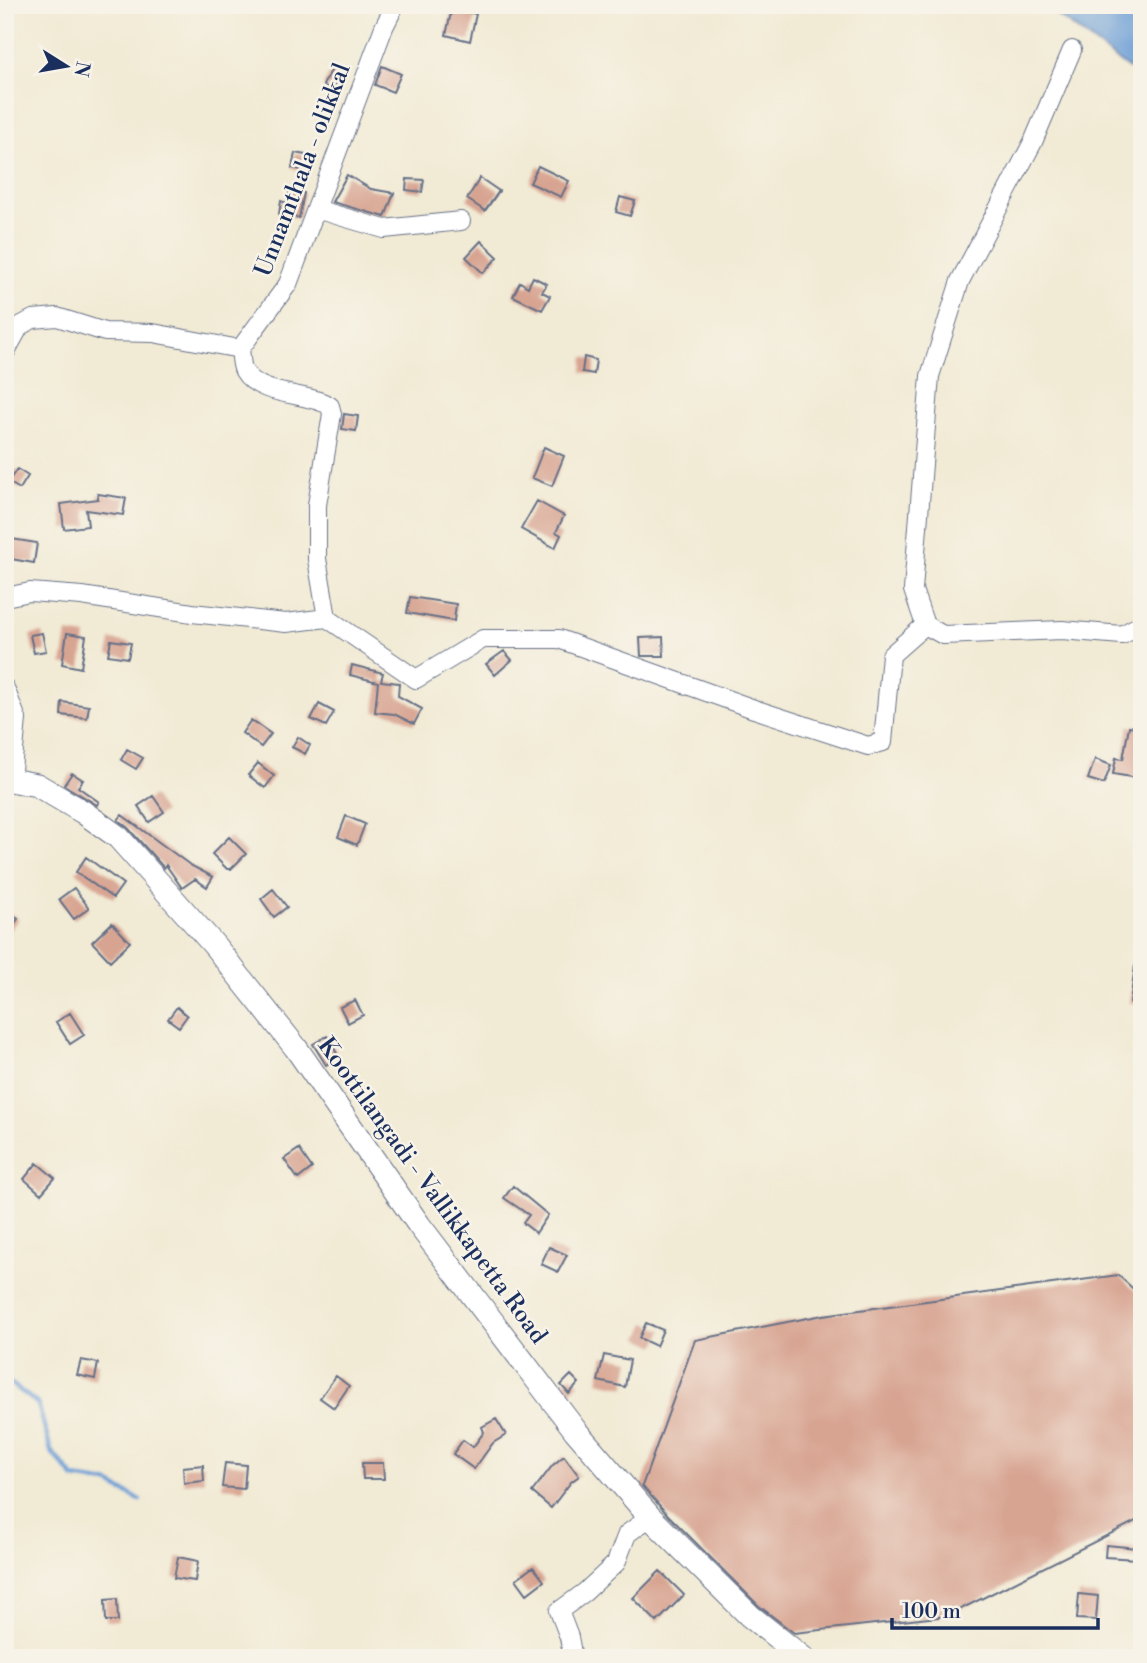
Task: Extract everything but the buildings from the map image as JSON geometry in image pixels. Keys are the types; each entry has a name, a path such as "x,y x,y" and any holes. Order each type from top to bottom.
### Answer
{"main road":[{"name":"Koottilangadi - Vallikkapetta Road","path":"8,779 37,785 83,812 118,837 214,945 296,1048 419,1225 575,1430 650,1517 750,1616 803,1658"}],"street":[{"name":"Unnamthala - olikkal","path":"240,349 288,284 384,27 395,5"},
{"path":"1072,50 1033,142 960,281 930,376 913,590 925,625 943,635 1062,630 1122,635 1142,624"},
{"path":"316,209 384,229 461,221"},
{"path":"5,353 19,326 33,319 57,317 105,332 153,333 240,349 243,371 258,384 290,396 323,402 330,407 332,414 317,505 317,559 327,618"},
{"path":"5,597 30,592 82,596 192,613 286,623 327,618 415,679 483,639 559,639 754,709 868,746 883,742 891,655 925,625"},
{"path":"5,688 17,719 8,779"},
{"path":"573,1658 569,1637 559,1611 617,1563 627,1534 650,1517"}],"water":[{"path":"1044,5 1142,5 1142,65 1129,69"}],"waterway":[{"path":"5,1379 38,1404 51,1451 74,1478 108,1483 140,1500"}]}
